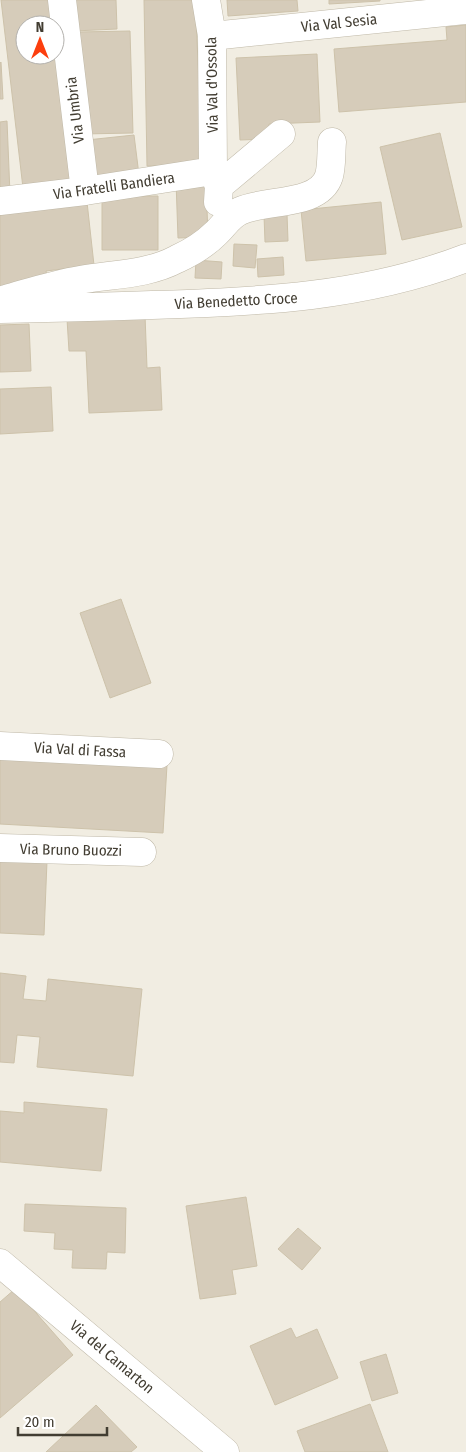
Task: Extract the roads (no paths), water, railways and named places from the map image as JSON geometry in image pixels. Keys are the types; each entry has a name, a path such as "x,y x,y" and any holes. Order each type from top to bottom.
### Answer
{"street":[{"name":"Via Umbria","path":"62,0 85,191"},
{"name":"Via Val d'Ossola","path":"206,0 212,36 216,178 215,234"},
{"name":"Via Val Sesia","path":"212,36 466,10"},
{"path":"216,178 282,134"},
{"path":"0,300 79,280 148,270 177,260 215,234 231,217 246,208 305,197 316,193 328,178 332,142"},
{"name":"Via Fratelli Bandiera","path":"0,201 216,178"},
{"name":"Via Benedetto Croce","path":"0,309 192,304 304,297 362,288 412,276 466,258"},
{"name":"Via Val di Fassa","path":"0,746 159,754"},
{"name":"Via Bruno Buozzi","path":"0,848 142,852"},
{"name":"Via del Camarton","path":"0,1263 225,1452"}]}
